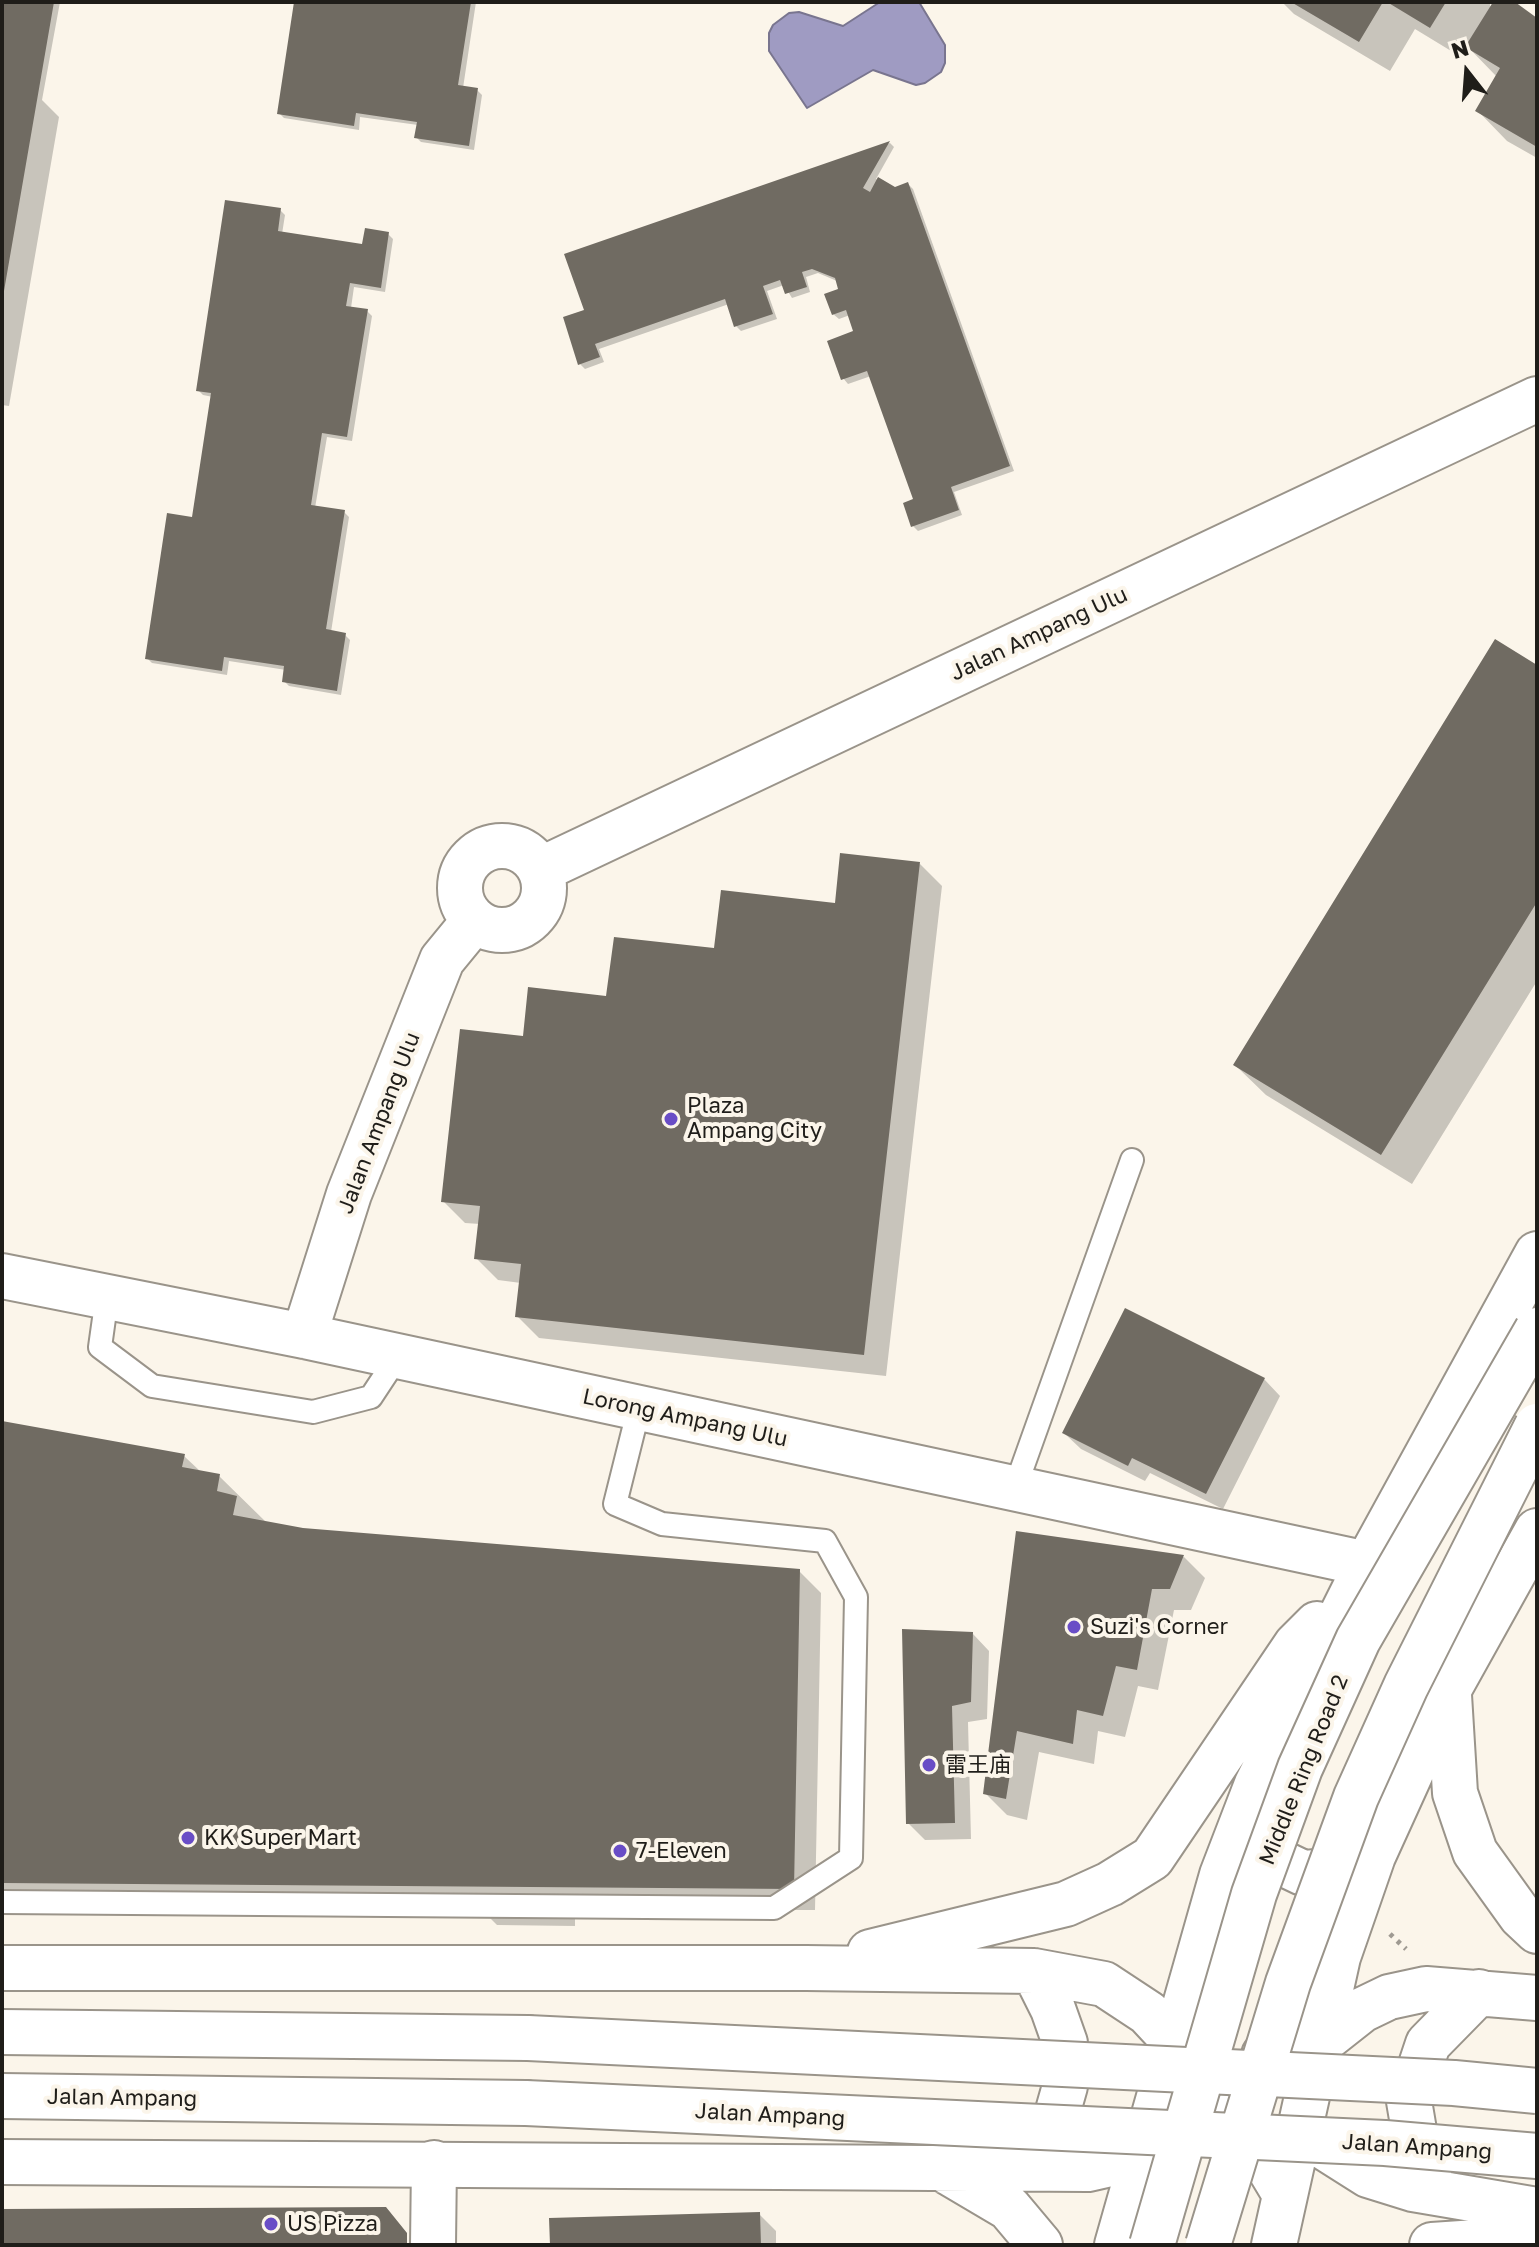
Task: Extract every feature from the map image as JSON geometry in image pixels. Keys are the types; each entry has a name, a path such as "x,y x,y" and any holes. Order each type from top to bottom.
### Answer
{"main road":[{"name":"Jalan Ampang Ulu","path":"540,870 1537,399"},
{"path":"496,846 522,851 532,859 540,870 544,896 529,921 516,929 502,931 474,921 465,910 459,882 472,859 496,846"},
{"name":"Jalan Ampang Ulu","path":"304,1336 349,1194 442,960 474,921"},
{"path":"1123,2225 1222,1875 1257,1784 1362,1575 1537,1254"},
{"name":"Lorong Ampang Ulu","path":"2,1276 304,1336 1015,1488 1362,1575"},
{"name":"Middle Ring Road 2","path":"1152,2245 1254,1894 1300,1768 1358,1640 1537,1330"},
{"path":"1208,2245 1288,1983 1356,1797 1406,1686 1537,1426"},
{"path":"1274,2245 1338,1957 1373,1856 1449,1689 1537,1531"},
{"path":"806,1968 1066,1904 1110,1884 1152,1858 1296,1645 1362,1575"},
{"path":"1449,1689 1455,1793 1475,1852 1521,1916 1537,1931"},
{"path":"1257,1784 1253,1819 1260,1844 1280,1862 1303,1873 1331,1871 1373,1856"},
{"path":"1203,1947 1209,2012 1263,2158 1284,2193"},
{"path":"1123,2225 1147,2184 1168,2173 1238,2097 1338,1957"},
{"path":"2,1968 1034,1971 1104,1984 1148,2013 1176,2043 1238,2097 1368,2175 1413,2189 1537,2210"},
{"path":"1019,2169 1052,2132 1065,2086 1065,2043 1053,2009 1034,1971"},
{"path":"2,2162 1088,2169 1145,2150 1238,2097 1362,2010 1389,1997 1426,1989 1537,1998"},
{"path":"1436,2192 1418,2154 1409,2101 1428,2044 1479,1992"},
{"path":"2,2032 528,2038 1454,2083 1537,2091"},
{"name":"Jalan Ampang","path":"2,2096 526,2103 1385,2143 1537,2156"},
{"path":"433,2245 434,2163"},
{"path":"942,2168 1009,2208 1040,2245"},
{"path":"1432,2245 1507,2240 1537,2229"}],"lane":[{"path":"1015,1488 1132,1160"},
{"path":"107,1297 100,1347 152,1386 313,1412 371,1397 398,1356"},
{"path":"2,1902 774,1908 851,1858 856,1597 825,1541 662,1524 615,1504 639,1408"}],"shaded area":[{"path":"880,2 919,2 945,45 945,63 941,72 916,85 873,70 807,108 769,51 769,33 773,25 789,13 799,12 843,26"}],"building":[{"path":"2,2 54,2 4,291 2,291"},
{"path":"294,2 471,2 458,85 478,88 469,146 414,138 417,122 356,113 354,126 277,114"},
{"path":"1291,2 1383,2 1359,42"},
{"path":"1387,2 1446,2 1430,28"},
{"path":"1493,2 1515,2 1537,18 1537,147 1475,111 1500,68 1465,47"},
{"path":"890,141 863,188 870,192 878,177 895,187 908,182 1010,466 951,487 959,510 911,527 903,503 913,499 867,371 841,380 827,341 853,331 846,310 832,315 824,294 838,289 835,278 812,269 802,272 807,287 785,294 780,280 763,286 773,314 734,327 725,299 595,344 600,357 578,365 563,317 584,310 564,254"},
{"path":"225,200 281,208 278,231 362,244 365,228 389,232 381,288 350,283 346,306 368,309 347,437 322,433 311,505 345,510 326,629 346,633 337,691 282,682 284,666 224,657 222,671 145,659 167,513 192,517 211,393 196,391"},
{"path":"1495,639 1537,665 1537,902 1381,1155 1233,1065"},
{"name":"Plaza Ampang City","path":"840,853 920,862 864,1355 515,1317 521,1264 474,1259 480,1206 441,1202 460,1029 523,1036 528,987 606,996 614,937 714,948 721,890 835,903"},
{"path":"1125,1308 1265,1378 1206,1494 1132,1458 1128,1466 1062,1433"},
{"path":"2,1421 185,1454 182,1467 220,1474 217,1491 237,1496 233,1515 303,1528 800,1569 794,1889 2,1883"},
{"name":"Suzi's Corner","path":"1016,1531 1184,1555 1170,1589 1152,1589 1137,1670 1116,1666 1103,1716 1077,1710 1073,1744 1017,1731 1006,1799 983,1794"},
{"name":"雷王庙","path":"902,1629 973,1632 971,1702 952,1706 955,1823 906,1824"},
{"path":"386,2207 407,2233 407,2245 2,2245 2,2209"},
{"path":"760,2212 761,2245 550,2245 549,2218"}],"place":[{"name":"Plaza Ampang City","path":"671,1119"},
{"name":"Suzi's Corner","path":"1074,1627"},
{"name":"雷王庙","path":"929,1765"},
{"name":"KK Super Mart","path":"188,1838"},
{"name":"7-Eleven","path":"620,1851"},
{"name":"US Pizza","path":"271,2224"}]}
